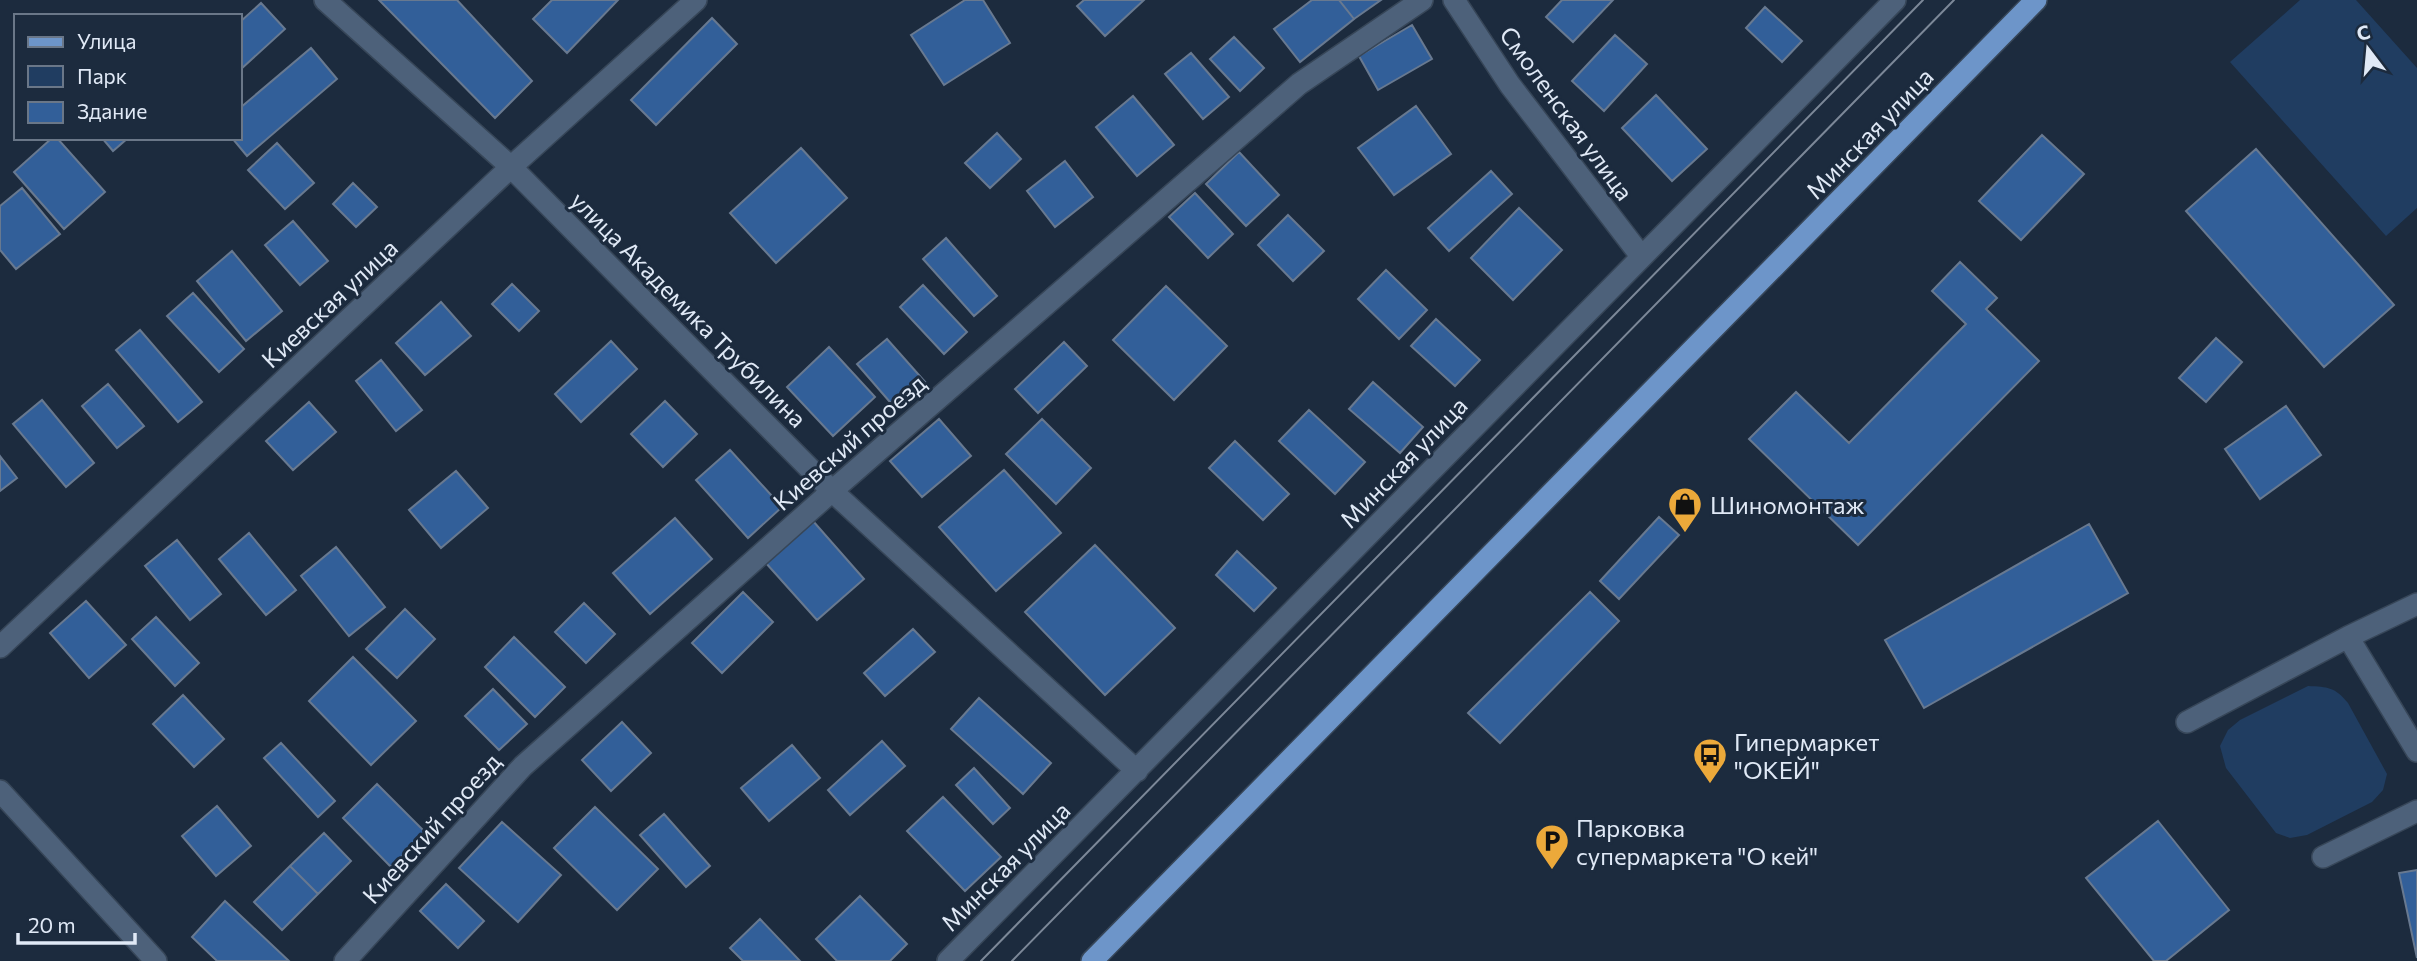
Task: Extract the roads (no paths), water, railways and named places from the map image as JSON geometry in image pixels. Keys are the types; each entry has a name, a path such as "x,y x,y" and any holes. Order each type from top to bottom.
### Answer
{"main road":[{"name":"Минская улица","path":"1092,961 2036,0"}],"street":[{"name":"улица Академика Трубилина","path":"325,0 511,167 832,491 1137,771"},
{"name":"Киевская улица","path":"0,647 511,167 696,0"},
{"name":"Киевский проезд","path":"345,961 523,766 832,491 1299,84 1422,0"},
{"name":"Смоленская улица","path":"1454,0 1510,85 1641,256"},
{"name":"Минская улица","path":"948,961 1895,0"},
{"path":"2188,722 2348,637 2417,604"},
{"path":"2348,637 2417,751"},
{"path":"0,792 156,961"},
{"path":"2323,856 2417,811"}],"tram line":[{"path":"981,961 1923,0"},
{"path":"1012,961 1954,0"}],"place":[{"name":"Шиномонтаж","path":"1685,534"},
{"name":"Гипермаркет \"ОКЕЙ\"","path":"1710,785"},
{"name":"Парковка супермаркета \"О кей\"","path":"1552,871"}]}
